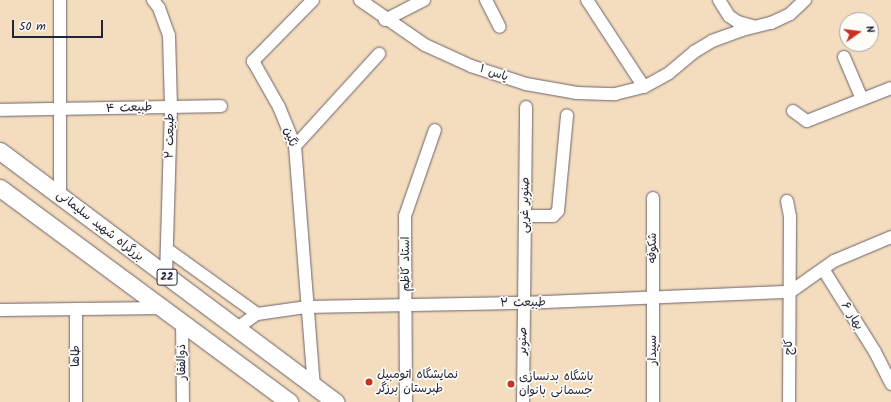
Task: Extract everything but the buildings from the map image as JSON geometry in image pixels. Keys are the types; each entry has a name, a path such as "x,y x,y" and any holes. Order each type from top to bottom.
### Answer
{"highway":[{"name":"بزرگراه شهید سلیمانی","path":"0,151 60,194 236,329 335,402"},
{"name":"22","path":"0,188 289,402"}],"street":[{"path":"60,0 60,194"},
{"name":"طبیعت ٣","path":"153,0 159,8 169,35 171,107 168,249 166,276"},
{"name":"نگین","path":"313,0 253,61 279,107 295,146 306,307 314,387"},
{"name":"یاس ۱","path":"360,0 385,20 425,45 471,66 526,84 577,93 616,94 644,87 669,73 694,52 712,41 790,14 802,3"},
{"path":"385,20 424,0"},
{"path":"486,0 500,27"},
{"path":"587,0 644,87"},
{"path":"719,0 729,16 738,22 756,26"},
{"path":"295,146 379,54"},
{"path":"844,57 862,99"},
{"path":"792,111 806,121 891,88"},
{"name":"طبیعت ۴","path":"0,110 221,106"},
{"name":"صنوبر غربی","path":"522,303 525,216 526,107"},
{"path":"525,216 552,216 558,211 567,115"},
{"name":"استاد کاظم","path":"406,402 405,216 435,130"},
{"name":"شکوفه","path":"653,198 653,298"},
{"name":"کاج","path":"787,201 790,217 789,402"},
{"path":"790,292 834,261 890,241"},
{"path":"168,249 257,314 236,329"},
{"name":"بهار ۶","path":"823,269 886,360 891,384"},
{"name":"طبیعت ۲","path":"257,314 306,307 522,303 790,292"},
{"name":"سپیدار","path":"653,298 653,402"},
{"name":"صنوبر","path":"522,303 523,402"},
{"path":"0,310 163,308"},
{"name":"طاها","path":"76,309 76,402"},
{"name":"ذوالفقار","path":"182,322 183,402"}],"place":[{"name":"نمایشگاه اتومبیل طبرستان برزگر","path":"369,382"},
{"name":"باشگاه بدنسازی جسمانی بانوان","path":"511,384"}]}
